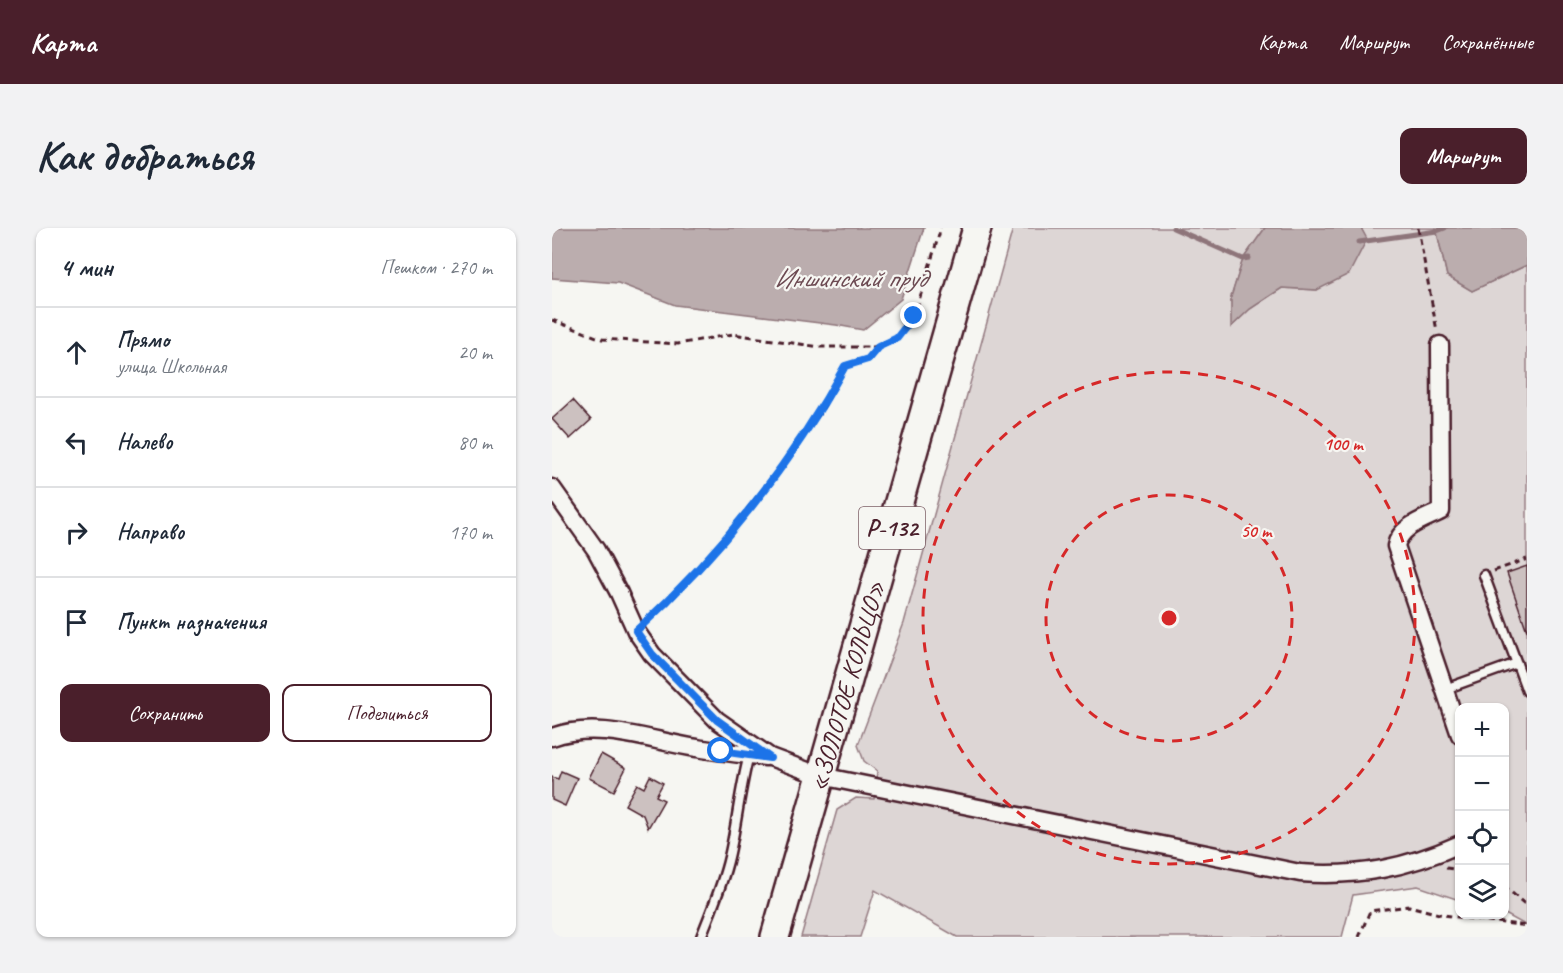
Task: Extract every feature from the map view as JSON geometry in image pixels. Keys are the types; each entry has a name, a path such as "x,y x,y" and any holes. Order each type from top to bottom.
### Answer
{"highway":[{"name":"«ЗОЛОТОЕ КОЛЬЦО»","path":"775,937 977,228"}],"street":[{"path":"1440,345 1441,511 1406,529 1396,546 1455,720"},
{"path":"554,492 596,550 636,631 652,654 717,720 770,758"},
{"path":"552,737 586,730 609,731 698,748 770,758 821,776 1300,873 1344,874 1380,870 1430,857 1455,846"}],"lane":[{"path":"1484,574 1527,691"},
{"path":"1445,689 1517,663"},
{"path":"701,937 729,856 749,755"}],"path":[{"path":"636,631 672,598 778,472 820,411 845,366 868,359 878,347 897,338 914,316 940,228"},
{"path":"1418,228 1440,345"},
{"path":"552,320 602,339 678,344 733,334 820,347 878,347"},
{"path":"1484,574 1527,559"},
{"path":"1509,890 1527,906"},
{"path":"1359,937 1370,911 1409,906 1443,915 1527,926"}],"shaded area":[{"path":"1013,228 1265,228 1243,259 1231,297 1232,326 1250,309 1282,288 1317,290 1366,239 1361,228 1436,228 1447,276 1472,291 1527,265 1527,926 1509,916 1509,703 1455,703 1455,899 1418,886 1353,895 1342,937 957,937 875,890 860,937 801,937 837,810 856,798 874,799 877,771 864,761 858,745 904,623"}],"water":[{"name":"Иншинский пруд","path":"552,228 924,228 901,299 863,330 675,305 618,283 552,278"},
{"path":"1265,228 1361,228 1367,239 1349,274 1317,290 1282,288 1250,309 1231,327 1231,297 1243,259"},
{"path":"1436,228 1527,228 1527,265 1472,291 1447,276"}],"building":[{"path":"573,400 591,420 570,439 552,419"},
{"path":"1527,566 1527,631 1507,573"},
{"path":"601,754 626,768 614,791 589,778"},
{"path":"561,771 577,778 565,806 552,800 552,777 558,779"},
{"path":"650,776 663,783 656,796 664,800 648,828 643,815 625,805 637,784 644,788"}],"waterway":[{"path":"1173,228 1243,259 1249,258"},
{"path":"1359,242 1445,228"}],"route":[{"path":"721,751 770,758 717,720 652,654 636,631 672,598 708,558 778,472 820,411 845,366 868,359 878,347 897,338 914,316"}]}
